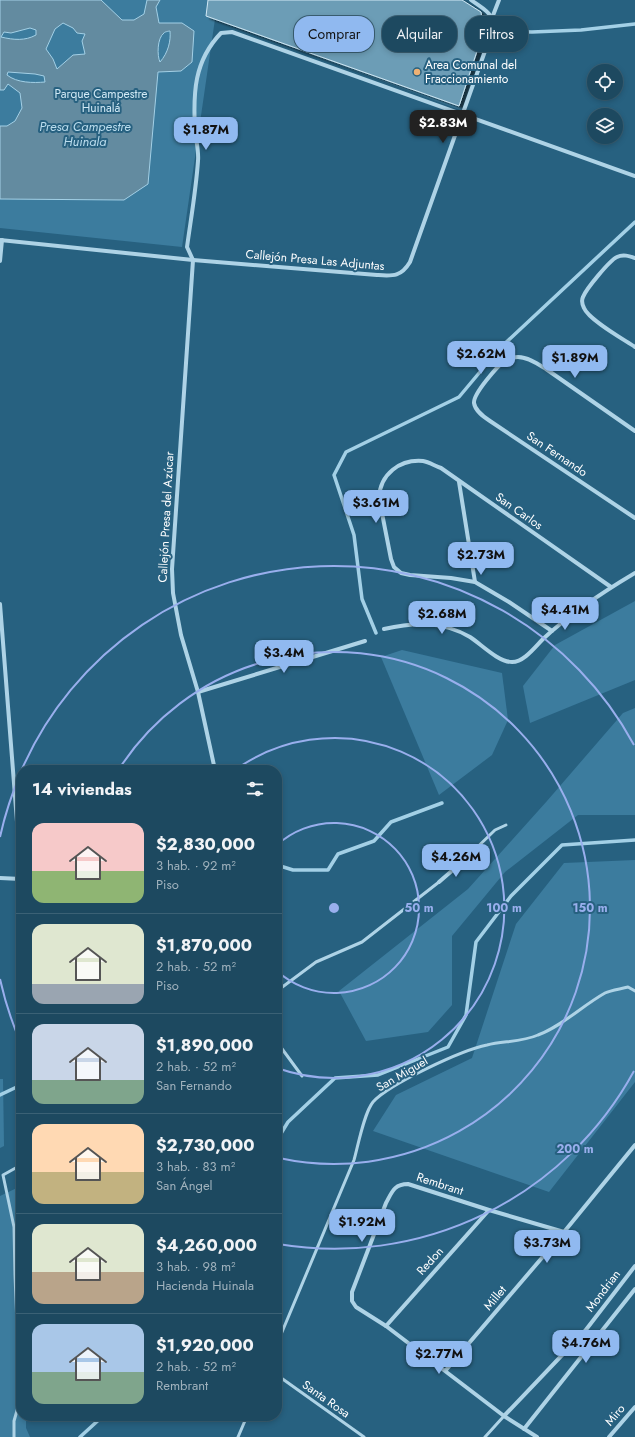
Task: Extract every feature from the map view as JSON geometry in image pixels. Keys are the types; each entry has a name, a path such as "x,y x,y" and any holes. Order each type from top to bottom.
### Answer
{"street":[{"path":"471,0 490,16"},
{"name":"Callejón Presa Las Adjuntas","path":"493,16 499,0"},
{"name":"Callejón Presa del Azúcar","path":"214,765 198,692 181,634 173,593 172,569 193,260 188,247 198,159 195,132 196,78 202,60 212,42 221,33 232,32 635,176"},
{"name":"Callejón Presa Las Adjuntas","path":"1,240 193,260 390,276 399,274 410,262 485,52"},
{"path":"0,261 1,240"},
{"path":"635,258 626,255 617,257 609,263 584,294 581,302 584,310 596,321 635,347"},
{"name":"San Fernando","path":"635,430 546,369 531,360 518,357 507,359 498,367 480,389 476,395 474,403 476,410 490,421 635,518"},
{"name":"San Carlos","path":"475,582 451,578 410,575 401,573 394,567 390,559 379,498 380,488 385,477 400,464 412,461 425,462 441,468 611,587"},
{"path":"459,482 475,582 509,602 552,631"},
{"path":"384,629 427,623 451,628 470,637 506,661 512,662 521,660 552,631 611,587 635,573"},
{"path":"0,604 16,809"},
{"path":"198,692 365,641"},
{"path":"439,882 462,862"},
{"path":"0,878 16,879"},
{"name":"Millet","path":"446,1370 564,1232 635,1145"},
{"name":"Rembrant","path":"536,1437 504,1416 446,1370 356,1306 352,1301 352,1292 386,1203 394,1190 402,1184 408,1184 564,1232"},
{"name":"Redon","path":"386,1326 489,1210"},
{"name":"Mondrian","path":"504,1416 586,1331 635,1266"},
{"name":"Mondrian","path":"524,1429 635,1289"},
{"name":"Miro","path":"609,1437 635,1407"}],"lane":[{"path":"462,862 495,830 506,825"},
{"path":"282,987 316,962 362,942 439,882"},
{"name":"San Miguel","path":"282,1332 354,1160 362,1129 373,1102 398,1084 428,1068 464,1053 486,1045 537,1036 554,1027 606,992 628,987 635,991"},
{"path":"282,1049 302,1076"},
{"path":"16,1168 2,1176 14,1227 16,1310"},
{"name":"Santa Rosa","path":"282,1379 364,1437"},
{"path":"14,1437 14,1421 16,1414"},
{"path":"485,1437 504,1416"},
{"path":"238,1437 244,1421"}],"green space":[{"name":"Parque Campestre Huinalá","path":"0,0 462,0 485,14 486,16 465,16 465,52 480,52 463,111 304,52 374,52 374,16 294,16 294,48 215,19 182,247 0,228"},
{"path":"635,601 635,680 530,723 523,686 555,645"},
{"path":"402,650 502,673 508,720 492,755 439,795 381,657"},
{"path":"635,708 635,815 578,815 505,872 452,936 452,1005 428,1032 366,1041 339,991 468,889 623,713"},
{"path":"635,860 635,1082 549,1192 373,1131 396,1095 472,1058 516,924 564,863"},
{"path":"0,1079 3,1079 4,1146 0,1148"},
{"path":"16,1188 16,1421 26,1421 26,1428 30,1437 0,1437 0,1196"}],"water":[{"name":"Presa Campestre Huinala","path":"0,0 101,0 122,20 134,20 144,14 147,0 160,0 156,7 159,23 182,23 194,31 192,62 181,71 158,72 148,184 124,200 0,199 0,126 7,126 15,121 22,108 20,93 8,84 4,90 0,90","holes":["63,23 73,28 77,33 85,34 82,41 85,54 73,55 57,69 53,59 46,49 55,29","30,28 36,30 36,35 24,39 1,37 4,32 11,33","170,31 170,39 165,55 160,62 158,52 159,43 164,33","8,72 35,74 44,76 45,82 20,81 7,75"]}],"building":[{"name":"Area Comunal del Fraccionamiento","path":"208,0 462,0 481,12 482,16 465,16 465,52 477,52 459,106 307,52 374,52 374,16 294,16 294,47 206,16"}],"waterway":[{"path":"528,32 581,30 635,24"},
{"path":"376,633 362,599 354,535 334,475 346,452 459,397 500,348 635,222"},
{"path":"282,867 293,870 328,870 338,854 374,841 391,822 442,803"},
{"path":"282,1132 288,1122 335,1078 378,1075 448,1047 466,1015 476,942 511,896 562,845 635,840"},
{"path":"0,1095 16,1087"},
{"path":"80,1437 98,1421"}],"place":[{"name":"Area Comunal del Fraccionamiento","path":"417,72"}]}
